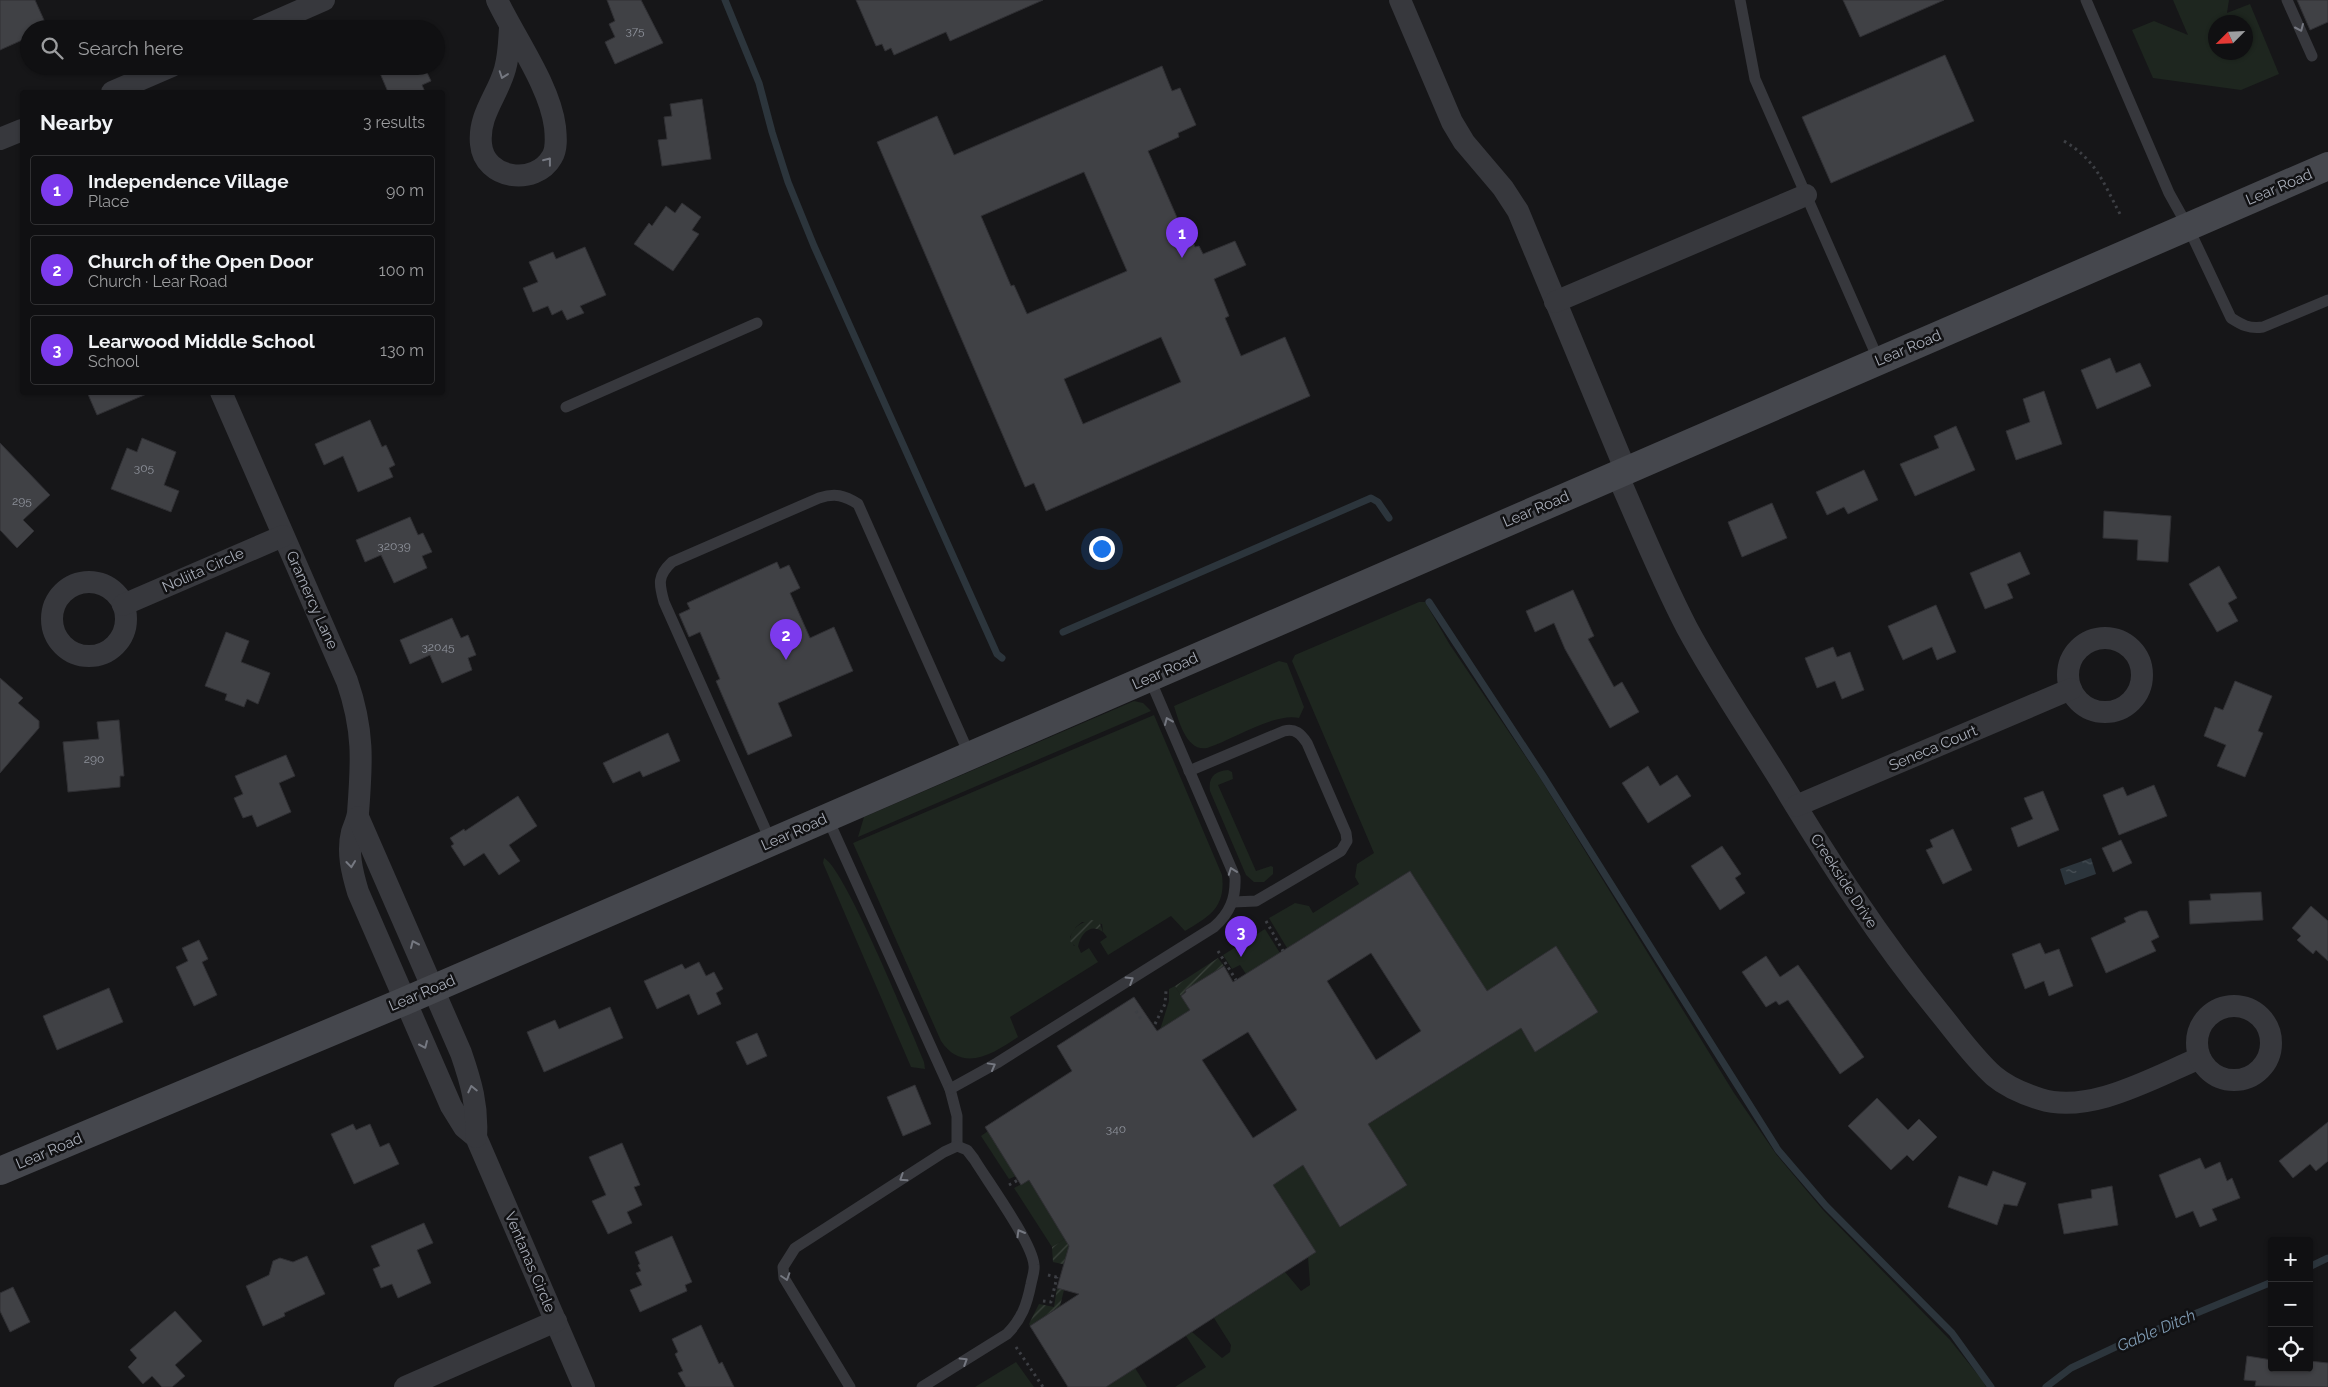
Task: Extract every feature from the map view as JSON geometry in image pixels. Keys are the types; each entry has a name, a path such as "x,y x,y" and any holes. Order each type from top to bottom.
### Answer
{"street":[{"path":"278,20 324,0"},
{"path":"497,0 510,28 527,54 548,102 554,125 556,144 553,157 544,167 529,175 516,177 502,173 488,161 481,146 481,127 505,70 510,28"},
{"name":"Creekside Drive","path":"1400,0 1452,122 1464,142 1504,188 1518,211 1556,302 1664,582 1688,630 1830,862 1901,966 1980,1062 1996,1078 2013,1089 2042,1100 2062,1103 2082,1102 2112,1095 2200,1058"},
{"path":"117,90 151,75"},
{"path":"0,140 20,131"},
{"name":"Lear Road","path":"0,1171 433,988 2328,166"},
{"path":"1556,302 1806,195"},
{"name":"Gramercy Lane","path":"222,395 347,681 356,708 362,743 358,816 352,832 350,850 351,870 358,892 405,1000"},
{"name":"Noliita Circle","path":"123,605 283,536"},
{"name":"Seneca Court","path":"1796,806 2071,689"},
{"name":"Gramercy Lane","path":"358,816 433,988"},
{"name":"Ventanas Circle","path":"433,988 461,1053 472,1087 477,1113 476,1137 584,1387"},
{"name":"Ventanas Circle","path":"405,1000 451,1106 464,1127 476,1137"},
{"path":"405,1387 556,1321"}],"lane":[{"path":"1740,0 1755,79 1879,361"},
{"path":"2086,0 2169,193 2188,227 2231,318 2243,326 2252,328 2263,327 2328,300"},
{"path":"2287,0 2312,56"},
{"path":"566,407 758,323"},
{"path":"771,842 664,602 660,584 663,571 672,562 802,505 832,494 846,496 858,504 970,756"},
{"path":"950,1089 997,1063 1214,927 1227,914 1233,902 1234,877 1149,678"},
{"path":"1189,771 1284,731 1294,730 1307,743 1346,834 1347,841 1341,851 1256,901 1233,902"},
{"path":"827,817 950,1089 957,1116 957,1146"},
{"path":"850,1387 784,1278 783,1267 788,1256 795,1248 944,1152 957,1146 967,1150 974,1159 1032,1254 1035,1266 1026,1306 1018,1323 1007,1334 922,1387"}],"path":[{"path":"2064,140 2081,152 2094,165 2120,214"},
{"path":"1266,921 1283,950"},
{"path":"1218,951 1236,980"},
{"path":"1155,1024 1165,1004 1166,991"},
{"path":"1136,1011 1141,1019"},
{"path":"1009,1185 1018,1180"},
{"path":"1042,1301 1051,1302 1057,1277"},
{"path":"1007,1334 1043,1387"}],"shaded area":[{"path":"2173,0 2229,0 2227,13 2250,4 2279,74 2241,90 2153,78 2132,30 2154,21 2188,35"},
{"path":"1419,602 1425,602 1450,645 1540,778 1734,1093 1776,1154 1823,1210 1950,1340 1986,1387 1175,1387 1206,1367 1186,1336 1192,1332 1222,1358 1230,1352 1231,1345 1214,1318 1285,1272 1301,1291 1310,1285 1308,1257 1315,1252 1269,1178 1280,1180 1303,1165 1341,1227 1407,1184 1379,1142 1354,1133 1512,1034 1510,1031 1519,1026 1535,1051 1598,1012 1556,946 1494,986 1495,989 1488,993 1410,871 1287,948 1269,918 1295,903 1309,906 1313,913 1359,884 1355,877 1357,864 1374,853 1292,661 1295,655"},
{"path":"1279,661 1287,663 1304,707 1299,718 1278,719 1207,748 1200,748 1189,741 1181,727 1174,706"},
{"path":"1134,701 1143,703 1151,711 858,837 864,817"},
{"path":"1154,715 1222,875 1223,886 1219,903 1209,915 1185,931 1171,916 1108,955 1100,942 1107,937 1103,932 1102,924 1082,922 1076,927 1070,937 1074,946 1078,946 1081,953 1089,948 1098,962 1010,1017 1018,1037 989,1054 969,1058 959,1057 941,1041 853,843"},
{"path":"1228,770 1232,772 1233,779 1218,785 1256,871 1273,867 1273,874 1264,882 1254,882 1246,875 1210,791 1211,778 1216,773"},
{"path":"824,858 834,868 847,890 877,952 906,1018 924,1062 925,1069 911,1067 823,863"},
{"path":"1091,920 1099,921 1103,932 1099,929 1087,931 1081,937 1078,946 1075,946 1070,941 1074,929"},
{"path":"1265,929 1280,953 1246,974 1240,965 1232,969 1223,955"},
{"path":"1218,958 1224,966 1185,990 1186,993 1181,996 1175,986"},
{"path":"1175,986 1190,1010 1160,1030 1169,1001 1169,989"},
{"path":"988,1131 1016,1176 1009,1179 981,1136"},
{"path":"1029,1180 1065,1239 1052,1247 1014,1188"},
{"path":"1065,1239 1080,1264 1076,1267 1053,1262 1052,1247"},
{"path":"1057,1288 1064,1290 1060,1306 1030,1326 1029,1324 1039,1304 1054,1307"},
{"path":"1016,1362 1034,1387 975,1387"},
{"path":"1135,1368 1147,1387 1106,1387"}],"water":[{"path":"2091,858 2096,874 2065,885 2060,869"}],"building":[{"path":"0,0 35,0 44,20 20,20 20,41 0,50"},
{"path":"607,0 641,0 663,43 615,64 605,42 615,37 609,24 615,21"},
{"path":"856,0 1043,0 950,41 946,32 894,55 891,48 885,51 882,44 876,46"},
{"path":"1843,0 1944,0 1860,37"},
{"path":"2297,0 2328,0 2328,22 2310,30"},
{"path":"1945,55 1974,121 1831,183 1802,117"},
{"path":"1162,66 1172,91 1180,88 1196,125 1178,133 1179,137 1148,151 1182,229 1187,227 1195,247 1199,246 1203,254 1235,241 1246,265 1214,279 1229,316 1225,318 1241,356 1285,337 1310,396 1046,511 1034,483 1025,487 877,142 937,116 954,155","holes":["1084,172 1127,271 1027,314 1014,285 1011,286 981,216","1161,337 1181,382 1083,424 1064,379"]},
{"path":"381,75 428,75 431,81 422,85 424,90 387,90"},
{"path":"702,99 711,159 662,166 658,140 667,139 664,117 672,116 670,104"},
{"path":"682,203 701,217 692,230 699,234 673,271 634,244 649,223 652,226 666,206 675,213"},
{"path":"585,247 606,295 580,306 584,313 567,320 562,310 552,315 548,306 533,312 523,288 538,282 529,262 553,252 556,259"},
{"path":"2110,358 2116,373 2140,363 2151,386 2097,409 2081,370"},
{"path":"2044,391 2062,444 2016,460 2006,431 2030,422 2023,399"},
{"path":"88,395 144,395 97,415"},
{"path":"370,420 382,447 386,445 395,465 389,468 393,477 358,492 343,456 324,465 315,444"},
{"path":"1956,426 1975,470 1915,496 1900,464 1939,448 1934,436"},
{"path":"142,438 176,452 164,485 179,491 171,512 111,489 127,448 137,452"},
{"path":"0,443 50,495 23,520 34,531 17,548 0,530"},
{"path":"1864,470 1878,500 1848,514 1844,507 1827,515 1816,492"},
{"path":"1772,503 1787,538 1742,557 1728,522"},
{"path":"2104,511 2171,516 2168,562 2137,560 2138,540 2103,538"},
{"path":"410,517 418,535 423,533 432,552 422,556 427,568 394,583 381,555 365,562 356,540"},
{"path":"2020,552 2030,574 2007,584 2013,598 1985,609 1970,573"},
{"path":"777,562 780,569 789,565 800,588 790,593 810,638 834,627 853,671 778,703 792,736 748,755 716,681 720,679 700,632 689,637 679,614 690,609 687,603"},
{"path":"2219,566 2237,598 2228,603 2238,621 2217,632 2189,584"},
{"path":"1573,590 1594,636 1588,639 1614,687 1622,682 1639,712 1610,728 1565,649 1554,623 1535,632 1526,611"},
{"path":"1936,605 1956,652 1937,660 1932,647 1903,660 1888,626"},
{"path":"452,618 461,638 468,635 476,655 468,658 472,670 442,683 430,655 410,664 400,640"},
{"path":"226,632 249,641 241,662 270,673 258,704 247,699 244,707 225,700 227,694 205,686"},
{"path":"1833,647 1837,657 1850,652 1864,690 1842,699 1835,681 1817,688 1805,658"},
{"path":"0,678 23,698 18,703 39,721 39,728 0,773"},
{"path":"2235,681 2272,696 2258,731 2263,733 2245,777 2217,766 2226,745 2204,736 2215,707 2223,710"},
{"path":"119,720 124,776 120,776 120,787 68,792 63,742 99,739 97,722"},
{"path":"668,733 680,761 643,777 640,771 613,783 603,763"},
{"path":"286,755 295,776 279,783 291,812 257,827 252,815 243,818 234,798 243,794 235,776"},
{"path":"1648,766 1660,786 1677,775 1691,796 1648,823 1622,783"},
{"path":"2154,785 2167,816 2119,835 2103,795 2123,787 2127,796"},
{"path":"2043,791 2059,830 2018,847 2011,828 2033,819 2024,798"},
{"path":"518,796 537,826 509,845 520,861 499,875 484,853 464,866 451,846 454,844 450,838 464,829 465,831"},
{"path":"1953,829 1972,870 1943,884 1926,850 1933,847 1930,840"},
{"path":"2121,840 2132,863 2113,872 2102,848"},
{"path":"1722,846 1741,874 1735,878 1745,893 1720,910 1691,866"},
{"path":"1410,871 1487,991 1556,946 1598,1012 1535,1052 1521,1028 1368,1124 1407,1185 1340,1227 1303,1165 1273,1185 1316,1252 1106,1387 1068,1387 1030,1326 1079,1294 1057,1288 1069,1246 1029,1180 1021,1185 985,1127 1072,1071 1057,1046 1134,997 1157,1031 1190,1010 1181,996 1186,992 1185,990 1224,966 1233,982","holes":["1371,953 1421,1031 1376,1060 1327,981","1248,1032 1297,1110 1253,1138 1202,1060"]},
{"path":"2261,892 2263,920 2190,924 2189,901 2211,900 2210,894"},
{"path":"2311,906 2328,921 2328,961 2316,950 2313,954 2297,940 2301,936 2292,928"},
{"path":"2140,911 2147,911 2159,937 2151,941 2156,951 2106,973 2091,938 2126,922 2124,918"},
{"path":"199,940 208,959 202,962 217,995 194,1006 176,967 188,961 182,948"},
{"path":"2040,943 2045,954 2059,949 2073,986 2049,996 2044,981 2025,989 2012,954"},
{"path":"1766,956 1780,977 1798,965 1864,1057 1840,1074 1788,1000 1779,1005 1776,1001 1766,1007 1742,972"},
{"path":"699,962 706,976 714,972 723,989 716,993 721,1004 698,1015 689,994 657,1009 644,981 682,964 685,969"},
{"path":"109,988 123,1022 57,1050 43,1016"},
{"path":"610,1007 623,1038 544,1072 527,1032 555,1020 559,1029"},
{"path":"757,1033 767,1056 747,1065 736,1042"},
{"path":"915,1085 931,1124 903,1136 887,1097"},
{"path":"1877,1098 1908,1130 1919,1119 1937,1137 1913,1161 1907,1155 1891,1170 1848,1126"},
{"path":"2328,1122 2328,1161 2316,1171 2310,1164 2293,1178 2279,1161"},
{"path":"353,1124 356,1130 370,1124 380,1147 389,1143 399,1164 354,1184 331,1134"},
{"path":"622,1143 640,1185 634,1187 642,1205 627,1212 632,1223 608,1234 592,1201 606,1195 589,1157"},
{"path":"2200,1158 2205,1169 2220,1162 2227,1181 2232,1178 2240,1198 2212,1209 2217,1220 2200,1227 2193,1211 2176,1218 2159,1175"},
{"path":"1993,1171 2026,1183 2017,1206 2004,1204 1997,1225 1948,1207 1959,1176 1987,1186"},
{"path":"2112,1186 2118,1225 2064,1234 2058,1204 2092,1198 2091,1190"},
{"path":"424,1223 433,1243 417,1250 431,1283 398,1298 392,1284 381,1288 373,1269 380,1266 371,1246"},
{"path":"672,1236 692,1282 685,1285 687,1291 640,1312 630,1290 642,1285 636,1273 641,1271 635,1252"},
{"path":"307,1256 325,1294 284,1313 285,1316 263,1326 246,1286 269,1275 273,1261 280,1258 293,1262"},
{"path":"13,1287 30,1322 10,1332 0,1311 0,1293"},
{"path":"175,1311 202,1341 175,1365 185,1376 172,1387 162,1387 152,1376 143,1384 128,1367 137,1358 130,1350"},
{"path":"701,1325 719,1364 722,1362 734,1387 686,1387 678,1373 683,1371 675,1354 678,1352 672,1339"},
{"path":"2247,1356 2268,1359 2268,1372 2313,1372 2313,1361 2328,1363 2328,1387 2255,1386 2256,1381 2244,1380"}],"waterway":[{"path":"725,0 759,83 788,182 814,246 997,654 1002,658"},
{"path":"1063,632 1371,498 1378,502 1389,518"},
{"path":"1429,602 1543,776 1778,1150 1826,1206 1952,1333 1991,1387"},
{"name":"Gable Ditch","path":"2313,1265 2328,1258"},
{"name":"Gable Ditch","path":"2046,1387 2071,1368 2124,1343 2268,1284"}],"place":[{"name":"Independence Village","path":"1182,258"},
{"name":"Church of the Open Door","path":"786,660"},
{"name":"Learwood Middle School","path":"1241,957"}]}
